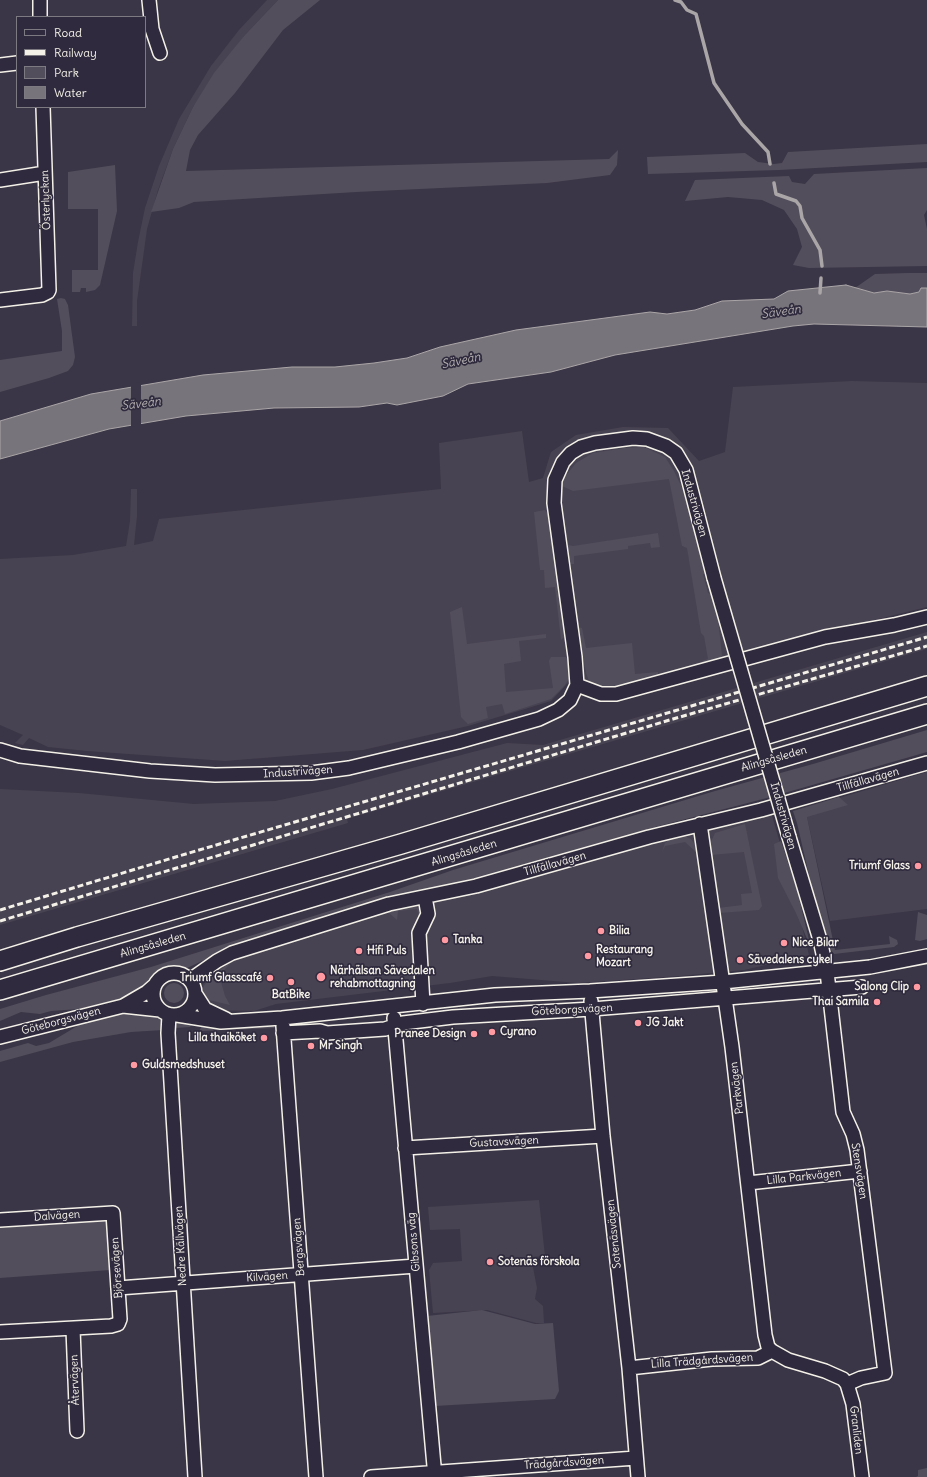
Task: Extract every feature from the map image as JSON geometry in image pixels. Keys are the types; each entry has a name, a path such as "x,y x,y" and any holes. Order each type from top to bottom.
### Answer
{"highway":[{"path":"0,961 77,936 401,844 927,686"},
{"name":"Alingsåsleden","path":"0,990 927,714"}],"street":[{"path":"40,0 40,16"},
{"path":"149,0 152,29 160,52"},
{"path":"0,65 16,63"},
{"name":"Österlyckan","path":"0,300 48,292 50,282 43,108"},
{"path":"0,180 45,174"},
{"name":"Industrivägen","path":"0,750 20,756 58,762 158,771 215,775 311,773 349,768 442,746 539,719 558,710 570,700 577,686 575,657 553,491 558,470 571,453 581,447 595,443 633,438 657,442 676,453 686,470 714,578 820,940 827,972"},
{"path":"577,686 601,694 616,694 825,637 894,625 927,616"},
{"name":"Tillfällavägen","path":"190,980 217,961 255,944 389,904 476,886 700,824 761,810 927,763"},
{"name":"Parkvägen","path":"700,824 723,982 765,1335 768,1347 772,1351"},
{"path":"423,1004 419,933 428,914 425,897"},
{"name":"Göteborgsvägen","path":"123,1006 221,1022 229,1020 282,1018 423,1004 495,995 590,991 723,982 870,967 927,956"},
{"name":"Stensvägen","path":"827,972 843,1112 856,1142 885,1373 861,1378 847,1384"},
{"path":"171,973 182,974 190,980 195,987 196,995 194,1003 189,1010 169,1013 153,998 155,985 162,977 171,973"},
{"name":"Göteborgsvägen","path":"0,1038 123,1006 147,992 155,985"},
{"name":"Göteborgsvägen","path":"283,1033 320,1031 327,1033 386,1029 394,1025 453,1017 592,1009 862,987"},
{"name":"Sotenäsvägen","path":"590,991 603,1136 629,1368 638,1477"},
{"name":"Göteborgsvägen","path":"196,995 205,1009 229,1020"},
{"name":"Gibsons väg","path":"392,1007 435,1475"},
{"name":"Nedre Källvägen","path":"169,1013 168,1033 195,1477"},
{"name":"Bergsvägen","path":"282,1018 316,1477"},
{"name":"Gustavsvägen","path":"405,1148 603,1136"},
{"name":"Lilla Parkvägen","path":"748,1183 860,1171"},
{"name":"Dalvägen","path":"0,1220 113,1212"},
{"name":"Björsevägen","path":"73,1329 111,1326 118,1324 120,1319 113,1212"},
{"name":"Kilvägen","path":"118,1288 416,1266"},
{"path":"0,1332 73,1329"},
{"name":"Återvägen","path":"73,1329 77,1431"},
{"path":"772,1351 788,1360 825,1371 843,1380 847,1384"},
{"name":"Lilla Trädgårdsvägen","path":"629,1368 712,1359 758,1358 772,1351"},
{"name":"Granliden","path":"847,1384 853,1404 862,1477"},
{"name":"Trädgårdsvägen","path":"371,1477 435,1475 636,1458"}],"shaded area":[{"path":"267,0 278,0 244,36 193,107 173,149 158,190 147,229 137,301 137,326 132,326 133,273 138,242 145,208 159,166 179,119 211,66 239,30"},
{"path":"852,381 927,383 927,607 753,650 601,691 588,682 567,684 551,701 468,726 363,750 225,761 48,747 29,738 23,745 15,743 23,735 0,725 0,559 73,555 126,546 130,521 131,489 137,489 137,516 134,545 153,541 159,519 441,489 439,443 522,431 529,482 543,478 551,452 576,435 623,427 668,428 699,461 725,452 733,387"},
{"path":"927,632 927,649 347,819 348,823 0,925 0,789 79,793 194,804 275,801 332,789 507,743 543,745"},
{"path":"927,772 927,909 830,921 805,808"},
{"path":"771,812 792,885 809,955 744,970 578,983 492,976 450,983 276,1004 254,1011 211,1010 199,993 210,970 226,959 387,908"},
{"name":"Sotenäs förskola","path":"539,1200 545,1256 531,1257 537,1288 535,1299 543,1306 544,1323 536,1323 487,1310 433,1313 429,1270 433,1263 462,1261 460,1229 430,1230 428,1207"}],"green space":[{"path":"278,0 320,0 283,30 235,93 198,135 190,150 186,171 609,159 618,150 617,165 610,175 547,183 356,192 194,202 179,208 151,212 173,149 193,107 214,73 244,36"},
{"path":"927,144 927,162 779,170 648,174 647,157 745,153 758,162 774,164 782,163 788,152"},
{"path":"115,165 117,211 100,285 95,290 86,292 86,288 81,288 80,292 72,292 72,270 98,270 98,209 68,209 68,172"},
{"path":"927,168 927,210 924,215 927,229 927,266 809,268 793,265 802,247 797,229 784,210 762,200 728,197 685,201 695,180 789,176 792,182 805,184 814,174"},
{"path":"927,273 927,288 921,288 919,292 910,294 887,291 874,293 855,288 875,274"},
{"path":"57,299 65,299 68,305 75,357 73,365 68,371 0,392 0,360 62,351 62,331"},
{"path":"644,447 665,457 674,471 685,494 708,573 703,574 708,593 713,594 717,609 722,656 719,659 703,663 702,661 708,659 704,636 701,633 687,548 682,546 669,479 573,491 562,486 564,478 576,463 593,453 625,448"},
{"path":"545,510 548,514 565,636 561,640 555,587 545,588 544,570 540,570 534,512"},
{"path":"658,533 660,547 651,548 650,543 628,546 628,549 574,556 574,564 570,564 568,562 568,545 573,546"},
{"path":"462,607 467,644 546,634 546,638 519,641 521,661 504,664 506,692 553,688 549,661 551,657 566,657 569,659 569,679 564,686 551,699 505,714 502,704 486,707 488,718 468,724 461,717 450,612"},
{"path":"578,627 582,628 586,648 632,643 635,674 658,672 658,674 617,688 603,689 589,681 586,673"},
{"path":"927,730 927,752 767,798 655,827 236,945 185,969 166,968 155,974 149,982 120,999 79,1009 51,1011 40,1014 21,1012 0,1021 0,1009 151,967 390,892 453,870 715,791"},
{"path":"839,797 848,805 807,817 835,950 890,944 889,936 897,940 898,944 894,947 834,954 831,950 812,888 793,811"},
{"path":"745,824 762,906 759,910 719,913 718,908 742,905 741,894 752,893 744,852 711,855 710,844 715,833"},
{"path":"684,836 691,839 695,845 696,852 685,842 665,846 662,852 665,843 672,837"},
{"path":"781,841 797,890 811,948 796,913 778,878 774,844"},
{"path":"409,906 419,908 420,917 417,909 398,911 397,920 387,911"},
{"path":"918,912 927,915 927,939 920,941 915,940"},
{"path":"234,960 225,969 221,982 225,996 230,1005 209,1000 206,1002 202,994 204,986 211,976"},
{"path":"174,983 181,986 184,993 181,1000 174,1003 167,1000 164,993 167,986"},
{"path":"138,1012 156,1014 162,1021 163,1030 131,1032 73,1042 0,1062 0,1051 28,1043 36,1046 49,1043 79,1025 113,1015"},
{"path":"183,1019 194,1021 190,1027 175,1028 177,1023"},
{"path":"203,1024 221,1027 273,1026 275,1028 199,1031"},
{"path":"106,1221 110,1270 0,1278 0,1228"},
{"path":"482,1310 535,1324 553,1323 559,1391 555,1399 435,1406 427,1316"},
{"path":"927,1468 927,1477 916,1477 918,1476 918,1470"}],"water":[{"name":"Säveån","path":"846,285 874,293 887,291 910,294 919,292 921,288 927,288 927,327 814,324 793,326 615,355 551,372 468,384 443,396 397,405 387,403 359,407 274,408 186,416 109,429 0,459 0,421 91,394 203,375 292,367 335,367 374,363 407,358 440,347 516,330 650,312 667,314 695,310 722,301 774,299 788,291"}],"pier":[{"path":"141,382 141,426 131,427 131,384"}],"waterway":[{"path":"675,0 681,2 687,10 696,14 714,83 742,124 768,152 770,164"},
{"path":"774,183 776,194 796,201 800,206 802,218 820,250 822,266"},
{"path":"820,293 821,278"}],"railway":[{"path":"0,910 189,853 927,637"},
{"path":"0,921 673,719 927,646"}],"place":[{"name":"Triumf Glass","path":"918,866"},
{"name":"Bilia","path":"601,931"},
{"name":"Tanka","path":"445,940"},
{"name":"Nice Bilar","path":"784,943"},
{"name":"Hifi Puls","path":"359,951"},
{"name":"Restaurang Mozart","path":"588,956"},
{"name":"Sävedalens cykel","path":"740,960"},
{"name":"Närhälsan Sävedalen rehabmottagning","path":"321,977"},
{"name":"Triumf Glasscafé","path":"270,978"},
{"name":"BatBike","path":"291,982"},
{"name":"Salong Clip","path":"917,987"},
{"name":"Thai Samila","path":"877,1002"},
{"name":"JG Jakt","path":"638,1023"},
{"name":"Cyrano","path":"492,1032"},
{"name":"Pranee Design","path":"474,1034"},
{"name":"Lilla thaiköket","path":"264,1038"},
{"name":"Mr Singh","path":"311,1046"},
{"name":"Guldsmedshuset","path":"134,1065"},
{"name":"Sotenäs förskola","path":"490,1262"}]}
